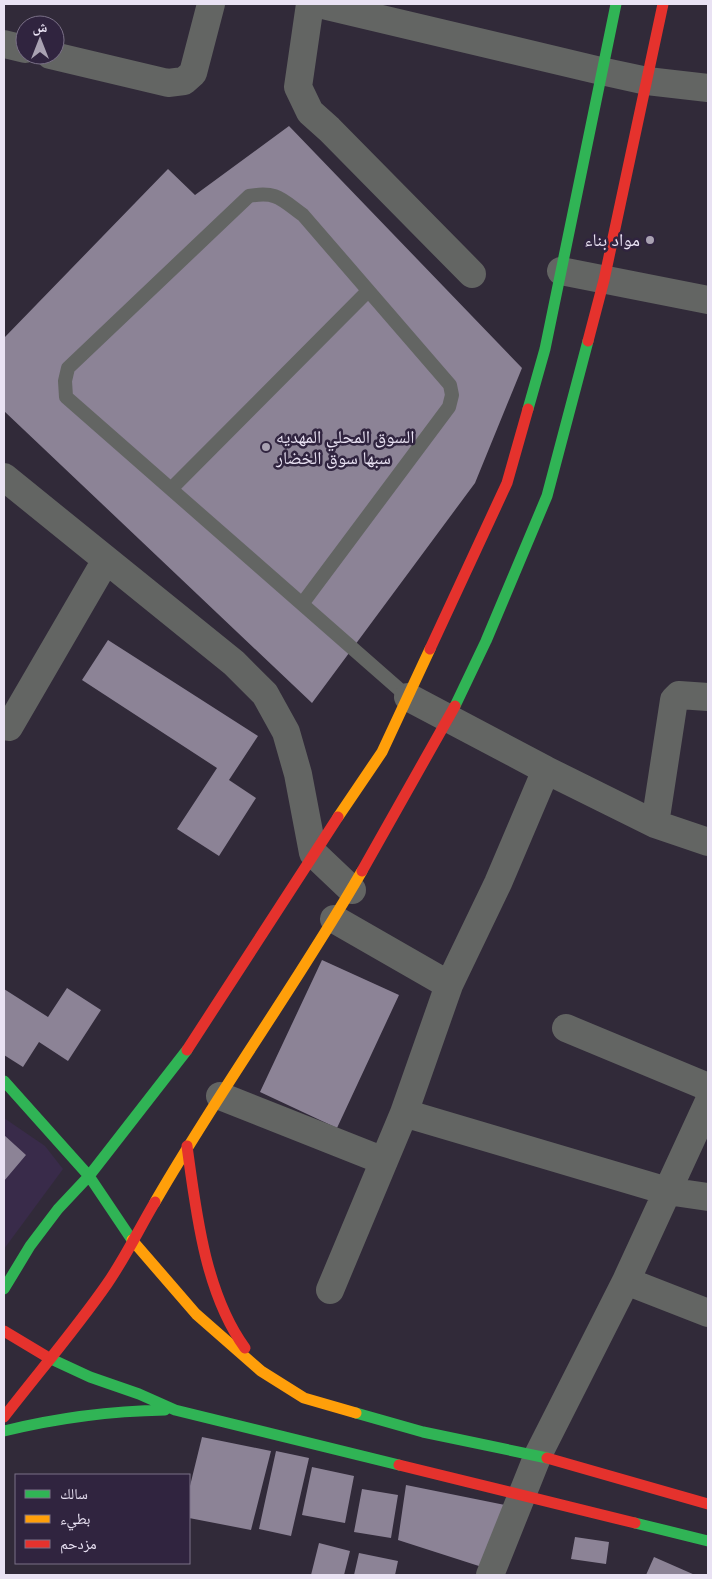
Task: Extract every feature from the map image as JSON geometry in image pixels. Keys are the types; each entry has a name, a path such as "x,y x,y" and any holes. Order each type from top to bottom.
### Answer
{"main road":[{"path":"4,1290 30,1246 58,1210 89,1176 195,1039 313,853 382,752 507,483 545,349 616,4"},
{"path":"4,1417 80,1321 108,1282 187,1146 352,890 450,719 486,641 547,496 604,280 663,4"},
{"path":"4,1081 89,1176 132,1240 196,1314 261,1372 304,1398 423,1432 538,1455 708,1504"},
{"path":"187,1146 195,1202 213,1286 237,1337 261,1372"},
{"path":"4,1332 49,1358 90,1377 139,1394 176,1410 708,1541"},
{"path":"4,1431 48,1420 95,1413 126,1410 176,1410"}],"street":[{"path":"65,59 168,83 184,81 193,73 211,4"},
{"path":"310,4 298,87 310,112 472,274"},
{"path":"318,4 601,71 648,81 708,88"},
{"path":"561,271 708,300"},
{"path":"4,477 234,663 265,694 286,732 298,774 313,853 352,890"},
{"path":"5,728 106,560"},
{"path":"655,824 674,700 679,695 708,697"},
{"path":"408,696 546,770 655,824 708,842"},
{"path":"330,1290 404,1114 450,984 498,882 546,770"},
{"path":"334,919 450,984"},
{"path":"566,1028 708,1087"},
{"path":"220,1096 384,1161"},
{"path":"490,1575 538,1455 626,1281 708,1103"},
{"path":"404,1114 667,1191 708,1197"},
{"path":"626,1281 708,1313"}],"lane":[{"path":"302,604 449,407 452,395 450,386 303,215 276,195 259,194 249,196 68,368 65,381 66,397 302,604 408,696"},
{"path":"171,489 368,291"}],"shaded area":[{"path":"4,1118 45,1146 63,1169 4,1249"}],"building":[{"name":"السوق المحلي المهديه سبها سوق الخضار","path":"289,126 522,368 475,483 312,703 4,411 4,338 168,169 195,195"},
{"path":"108,640 258,736 229,780 256,798 219,856 177,829 217,768 82,680"},
{"path":"322,960 399,995 337,1128 260,1092"},
{"path":"67,988 101,1010 68,1061 39,1042 23,1067 4,1055 4,989 48,1017"},
{"path":"4,1135 26,1155 4,1181"},
{"path":"202,1437 271,1451 251,1530 190,1518 190,1486"},
{"path":"276,1451 309,1458 291,1536 259,1529"},
{"path":"312,1467 354,1476 345,1523 302,1515"},
{"path":"406,1485 505,1505 482,1567 398,1540"},
{"path":"362,1489 398,1495 391,1538 354,1532"},
{"path":"575,1537 609,1542 606,1564 571,1559"},
{"path":"319,1543 350,1551 344,1575 311,1575"},
{"path":"359,1553 398,1561 395,1575 354,1575"},
{"path":"654,1557 695,1575 646,1575"}],"traffic: fast":[{"path":"528,409 545,349 616,4"},
{"path":"455,706 486,641 547,496 588,341"},
{"path":"4,1289 30,1246 58,1209 89,1176 187,1050"},
{"path":"4,1081 89,1176 132,1240"},
{"path":"49,1358 90,1377 139,1394 175,1410 399,1465"},
{"path":"4,1431 84,1416 165,1410"},
{"path":"356,1413 423,1432 547,1458"},
{"path":"635,1523 708,1541"}],"traffic: slow":[{"path":"338,817 382,752 430,649"},
{"path":"155,1202 362,871"},
{"path":"132,1240 196,1314 261,1371 304,1398 356,1413"}],"traffic: jam":[{"path":"588,341 604,280 663,4"},
{"path":"430,649 507,483 528,409"},
{"path":"362,871 455,706"},
{"path":"187,1050 338,817"},
{"path":"187,1146 194,1198 211,1277 231,1326 245,1348"},
{"path":"4,1417 107,1284 155,1202"},
{"path":"4,1331 49,1358"},
{"path":"547,1458 708,1504"},
{"path":"399,1465 635,1523"}],"place":[{"name":"مواد بناء","path":"650,240"},
{"name":"السوق المحلي المهديه سبها سوق الخضار","path":"266,447"}]}
